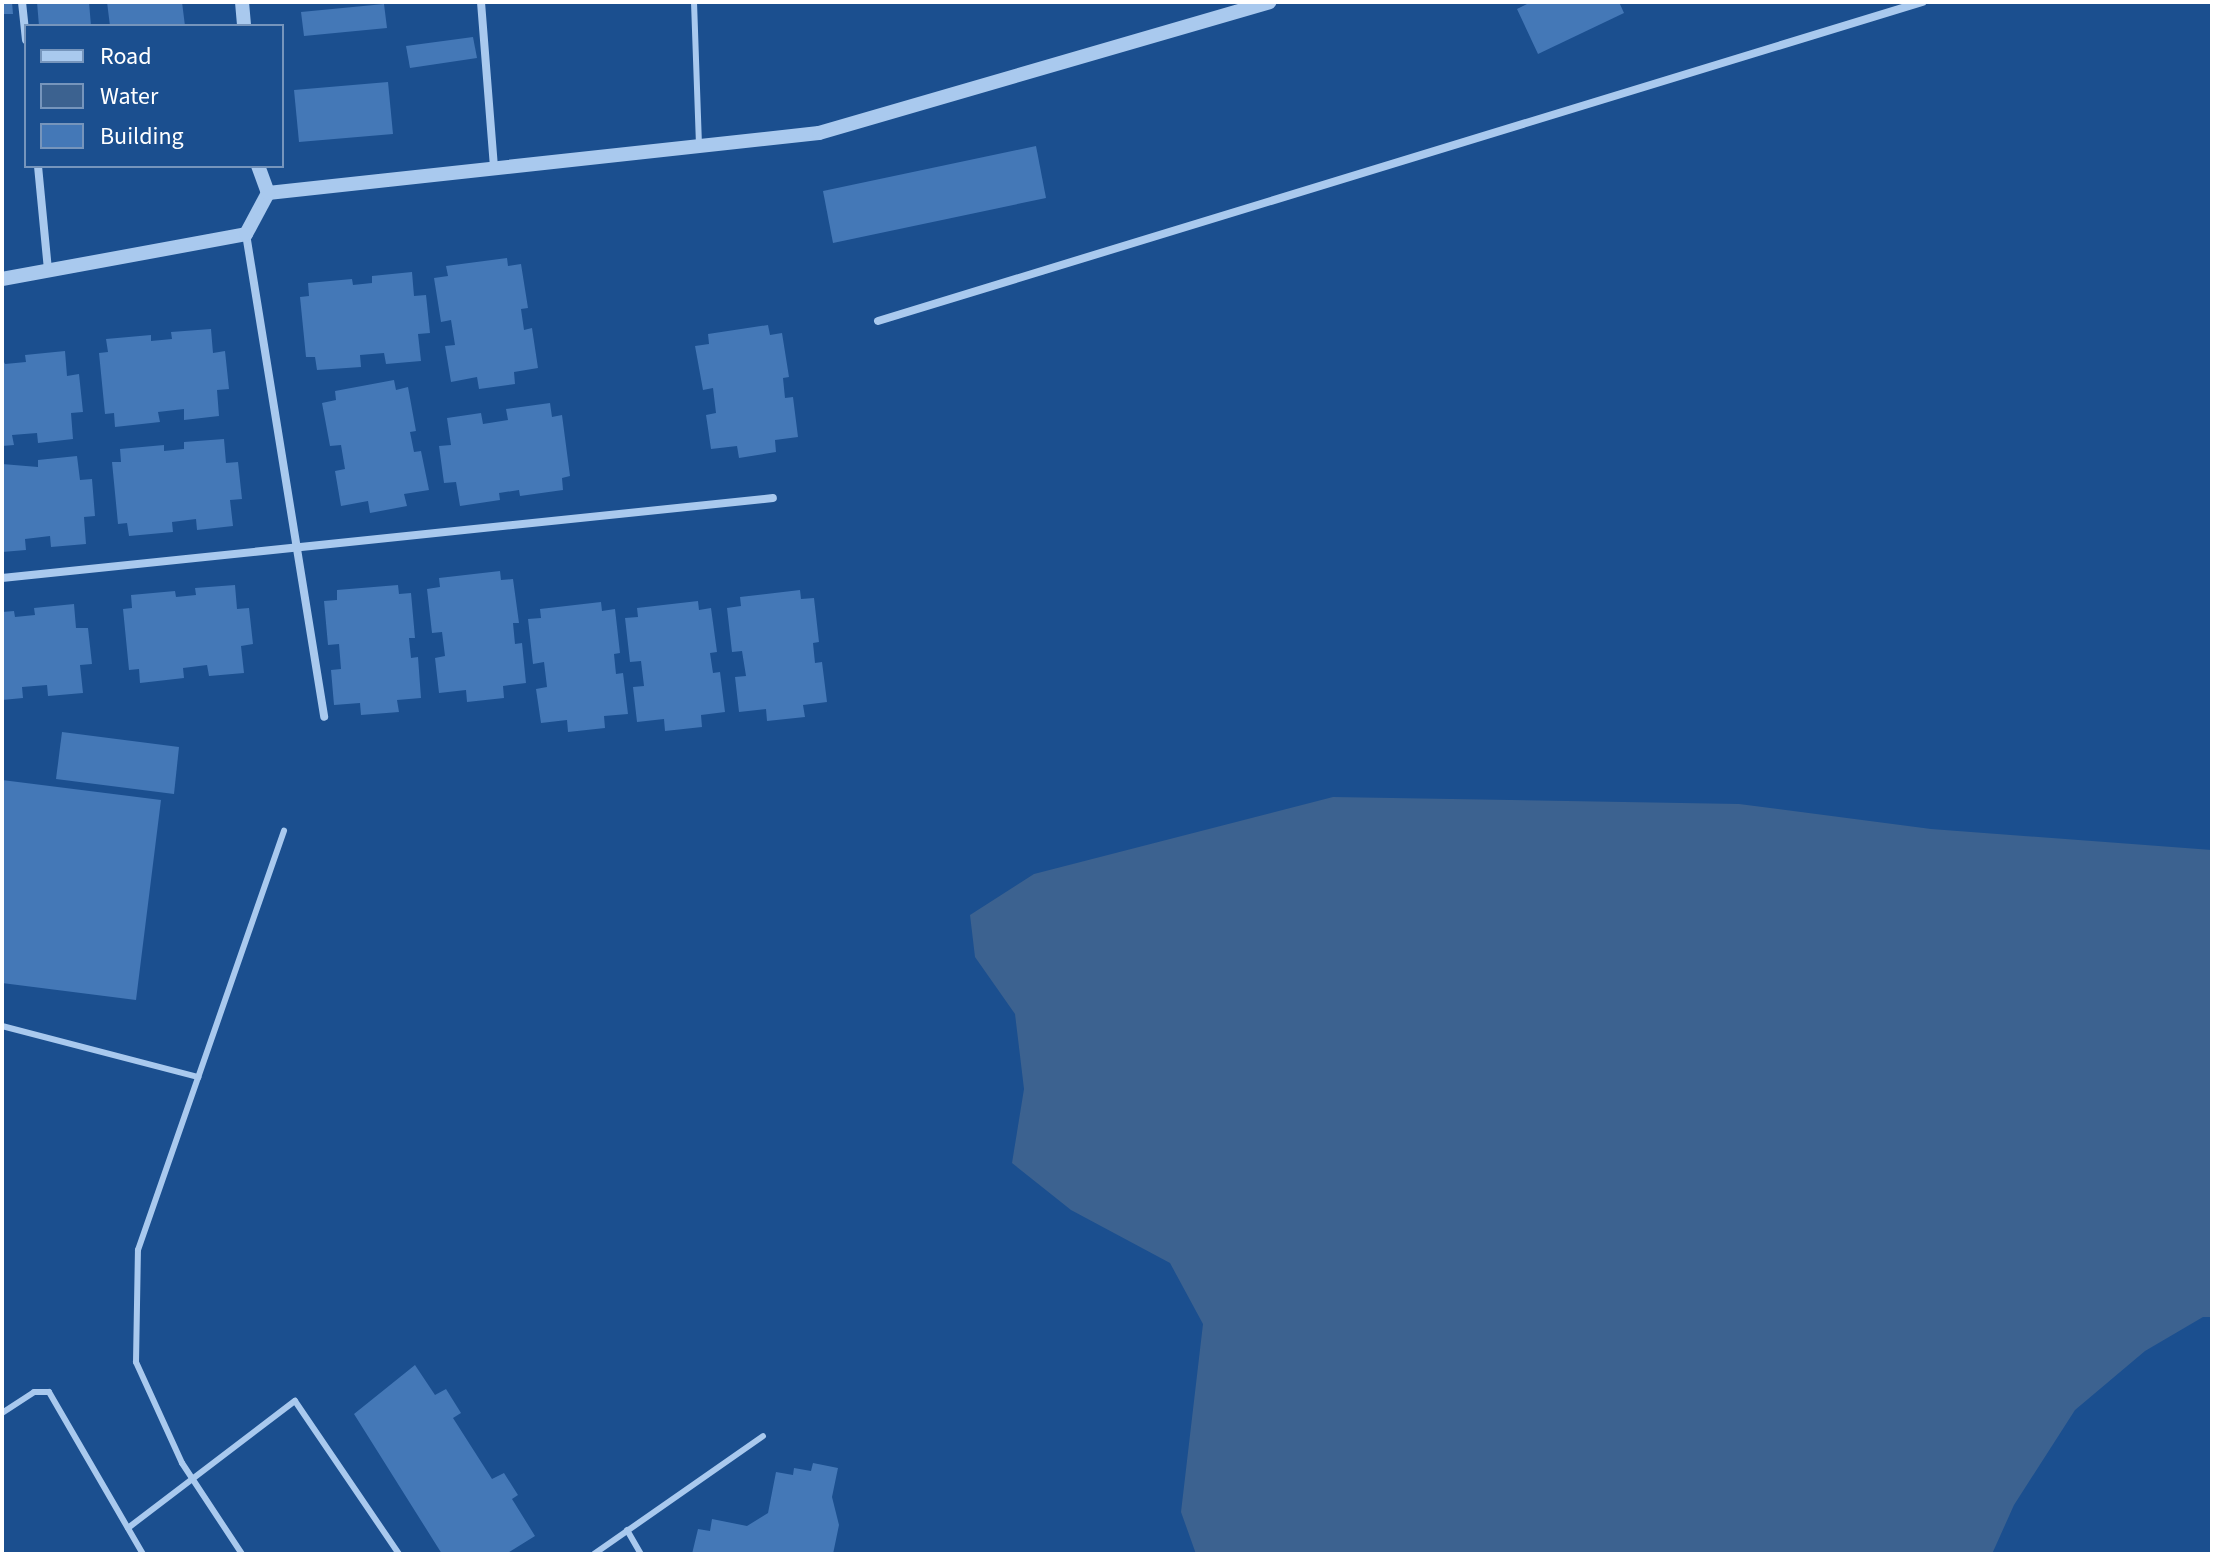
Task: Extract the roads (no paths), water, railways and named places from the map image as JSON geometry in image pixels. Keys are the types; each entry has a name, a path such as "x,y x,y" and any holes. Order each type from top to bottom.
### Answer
{"street":[{"path":"22,2 24,24"},
{"path":"242,2 244,24"},
{"path":"481,2 494,166"},
{"path":"268,193 819,133 1269,2"},
{"path":"878,321 1922,2"},
{"path":"38,168 48,270"},
{"path":"259,168 268,193 246,234 299,547 324,717"},
{"path":"2,279 246,234"},
{"path":"2,578 773,498"}],"lane":[{"path":"694,2 699,145"},
{"path":"242,1554 192,1479 136,1362 137,1264 284,831"},
{"path":"2,1026 198,1077"},
{"path":"2,1413 34,1392 49,1392 143,1554"},
{"path":"128,1528 295,1401 399,1554"},
{"path":"594,1554 763,1436"},
{"path":"627,1530 641,1554"}],"water":[{"path":"1333,797 1739,804 1931,829 2212,850 2212,1317 2203,1317 2145,1351 2075,1410 2014,1505 1992,1554 1196,1554 1181,1512 1203,1324 1170,1263 1071,1210 1012,1163 1024,1089 1015,1014 975,957 970,915 1034,874"}]}
